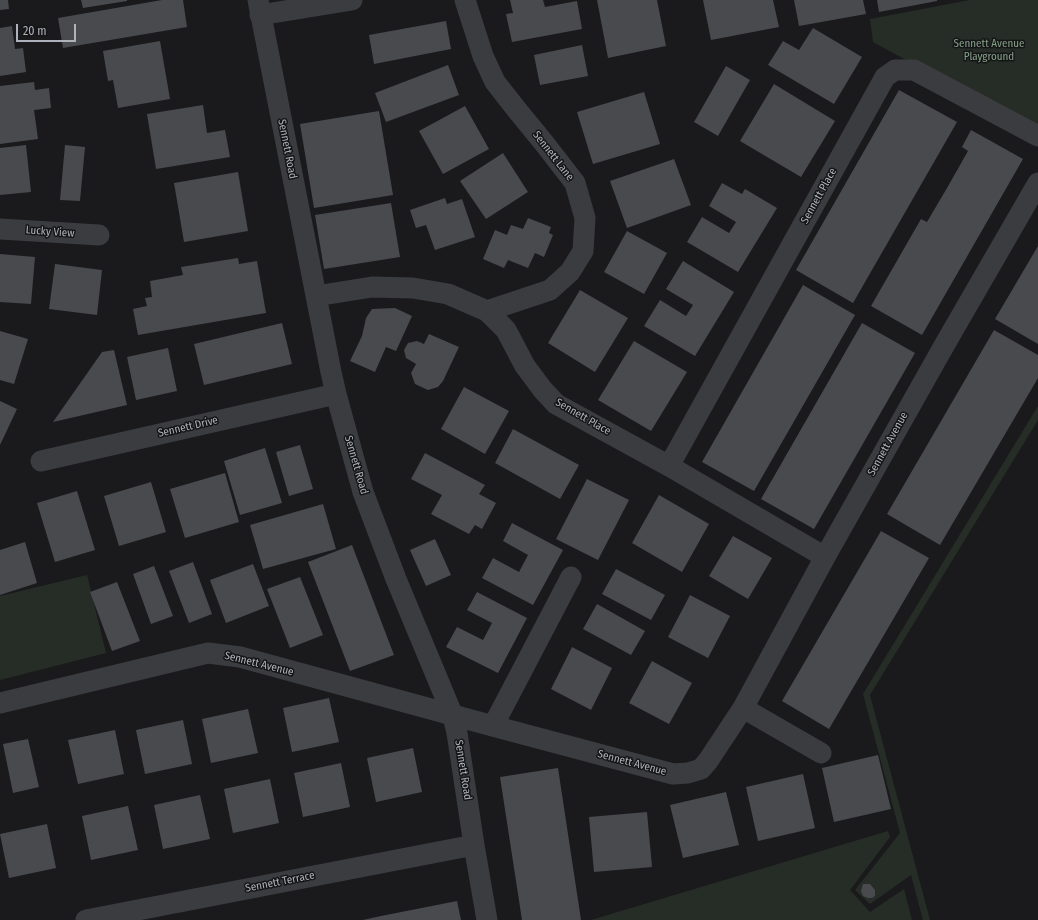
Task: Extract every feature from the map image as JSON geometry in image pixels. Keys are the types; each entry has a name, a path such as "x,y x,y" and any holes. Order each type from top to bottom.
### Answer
{"street":[{"path":"259,7 352,0"},
{"name":"Sennett Lane","path":"465,0 483,56 495,82 575,183 585,218 583,250 570,272 565,277 550,290 486,311"},
{"name":"Sennett Road","path":"259,7 336,394 363,492 396,579 453,716 488,920"},
{"name":"Sennett Place","path":"669,466 885,77 895,70 914,70 1038,136"},
{"name":"Sennett Avenue","path":"0,702 208,653 240,658 673,774 688,773 701,769 708,761 743,708 825,557 1038,183"},
{"name":"Lucky View","path":"0,229 99,235"},
{"path":"316,296 372,287 413,288 448,294 486,311"},
{"name":"Sennett Place","path":"486,311 506,330 525,366 543,390 556,404 669,466 825,557"},
{"name":"Sennett Drive","path":"41,461 336,394"},
{"path":"492,726 571,578"},
{"path":"743,708 821,753"},
{"name":"Sennett Terrace","path":"86,920 474,845"}],"green space":[{"name":"Sennett Avenue Playground","path":"970,0 1038,0 1038,132 873,42 870,19"},
{"path":"1038,406 1038,420 870,695 930,920 923,920 911,875 870,904 855,890 900,833 863,694"},
{"path":"87,575 106,653 0,680 0,596"},
{"path":"888,831 890,837 850,890 870,912 904,889 912,920 591,920"}],"building":[{"path":"0,0 8,0 9,9 0,10"},
{"path":"81,0 127,0 127,1 83,8"},
{"path":"162,0 183,0 187,27 63,48 58,18"},
{"path":"510,0 543,0 545,7 577,1 582,29 512,42 506,14 513,13"},
{"path":"597,0 657,0 666,46 608,58"},
{"path":"703,0 773,0 779,27 711,40"},
{"path":"794,0 863,0 866,14 799,26"},
{"path":"877,0 937,0 937,1 879,12"},
{"path":"446,21 451,49 374,64 369,35"},
{"path":"12,26 15,49 23,48 26,72 0,76 0,28"},
{"path":"813,28 862,57 834,104 768,65 783,41 799,50"},
{"path":"160,41 170,99 118,108 113,80 108,81 103,51"},
{"path":"582,45 588,76 540,85 534,55"},
{"path":"448,65 459,95 386,122 375,93"},
{"path":"726,66 750,80 718,136 694,122"},
{"path":"34,82 35,90 49,88 51,108 34,110 38,139 0,144 0,86"},
{"path":"774,84 835,121 801,177 740,141"},
{"path":"899,90 957,122 853,303 796,270"},
{"path":"644,92 660,144 593,164 577,112"},
{"path":"203,105 207,133 225,130 230,157 156,169 147,114"},
{"path":"465,106 489,149 443,174 419,131"},
{"path":"379,111 393,195 314,208 300,124"},
{"path":"971,130 1023,159 922,335 871,306 921,219 927,222 947,188 968,151 962,147"},
{"path":"26,145 31,192 0,195 0,148"},
{"path":"65,145 85,147 80,201 60,200"},
{"path":"503,153 528,192 486,219 460,181"},
{"path":"674,159 691,205 627,228 610,181"},
{"path":"238,172 248,231 184,242 174,183"},
{"path":"722,183 742,194 745,189 777,208 738,272 687,242 702,217 729,233 736,222 709,206"},
{"path":"445,198 447,204 462,199 475,237 435,250 426,225 416,228 410,210"},
{"path":"391,203 400,257 324,269 315,215"},
{"path":"528,218 551,227 549,233 553,235 544,257 535,253 528,268 508,260 504,268 483,259 495,230 507,235 511,225 523,229"},
{"path":"627,231 667,253 644,294 604,272"},
{"path":"1038,246 1038,344 995,319"},
{"path":"0,254 35,257 31,304 0,302"},
{"path":"238,258 239,264 257,261 266,313 138,335 133,309 147,306 145,298 152,297 150,281 183,275 181,267"},
{"path":"683,261 734,292 695,356 644,326 660,300 686,316 693,305 666,289"},
{"path":"55,264 102,270 97,315 49,309"},
{"path":"803,285 855,315 754,491 702,462"},
{"path":"580,290 628,318 595,372 548,343"},
{"path":"395,308 412,316 396,351 386,347 375,372 350,361 362,336 366,318 372,309"},
{"path":"282,323 292,364 204,385 194,344"},
{"path":"862,323 915,353 814,529 761,499"},
{"path":"994,330 1038,355 1038,378 940,545 887,514"},
{"path":"0,331 28,339 14,384 0,380"},
{"path":"429,334 459,347 443,381 438,387 428,390 415,384 411,373 416,364 406,358 404,350 408,343 417,341 424,344"},
{"path":"634,341 687,372 651,431 598,400"},
{"path":"168,348 177,391 136,400 127,357"},
{"path":"114,350 127,405 53,422 102,352"},
{"path":"464,387 509,411 485,454 441,429"},
{"path":"0,401 17,409 0,445"},
{"path":"513,429 579,465 560,499 495,463"},
{"path":"300,445 313,489 289,496 276,452"},
{"path":"265,448 282,503 240,515 224,461"},
{"path":"425,453 485,485 479,494 496,503 482,529 475,525 469,534 431,514 442,495 411,479"},
{"path":"225,473 239,522 185,538 170,489"},
{"path":"587,479 629,500 598,560 556,539"},
{"path":"151,482 166,532 119,546 104,496"},
{"path":"77,491 95,550 55,562 37,503"},
{"path":"659,495 709,524 682,572 632,543"},
{"path":"323,504 336,549 263,569 250,525"},
{"path":"512,523 563,550 533,605 482,578 493,558 519,572 528,555 503,541"},
{"path":"881,531 929,558 829,729 782,701"},
{"path":"733,536 772,558 748,599 709,576"},
{"path":"435,539 451,575 426,586 410,550"},
{"path":"25,542 37,583 0,595 0,550"},
{"path":"352,545 394,655 350,671 308,562"},
{"path":"193,562 212,614 189,623 169,571"},
{"path":"253,564 269,606 226,623 210,580"},
{"path":"154,566 173,616 151,624 133,574"},
{"path":"616,569 665,595 651,620 602,594"},
{"path":"300,577 323,635 290,648 267,589"},
{"path":"117,582 140,641 112,651 90,592"},
{"path":"477,592 527,618 498,673 446,647 457,627 483,640 492,623 467,610"},
{"path":"690,595 730,616 708,658 668,637"},
{"path":"597,604 645,631 631,655 583,629"},
{"path":"572,647 612,668 591,710 551,689"},
{"path":"652,661 692,683 669,724 629,703"},
{"path":"329,698 339,742 292,752 283,708"},
{"path":"248,709 258,753 211,763 202,719"},
{"path":"183,720 192,764 145,774 136,730"},
{"path":"115,730 124,774 78,784 68,740"},
{"path":"28,739 39,787 13,793 3,744"},
{"path":"413,748 422,792 376,802 367,758"},
{"path":"878,755 891,809 834,822 822,768"},
{"path":"341,763 350,807 303,817 294,773"},
{"path":"558,768 581,920 522,920 500,777"},
{"path":"803,774 815,828 758,841 746,787"},
{"path":"270,779 279,823 233,833 224,789"},
{"path":"726,792 739,845 683,858 670,805"},
{"path":"200,795 210,839 163,849 154,805"},
{"path":"128,806 138,850 91,860 82,816"},
{"path":"647,812 652,867 594,872 589,817"},
{"path":"47,824 56,868 9,878 0,834"},
{"path":"863,884 870,884 875,890 875,896 868,898 863,896 861,891"},
{"path":"457,901 461,920 363,920 381,916"}]}
